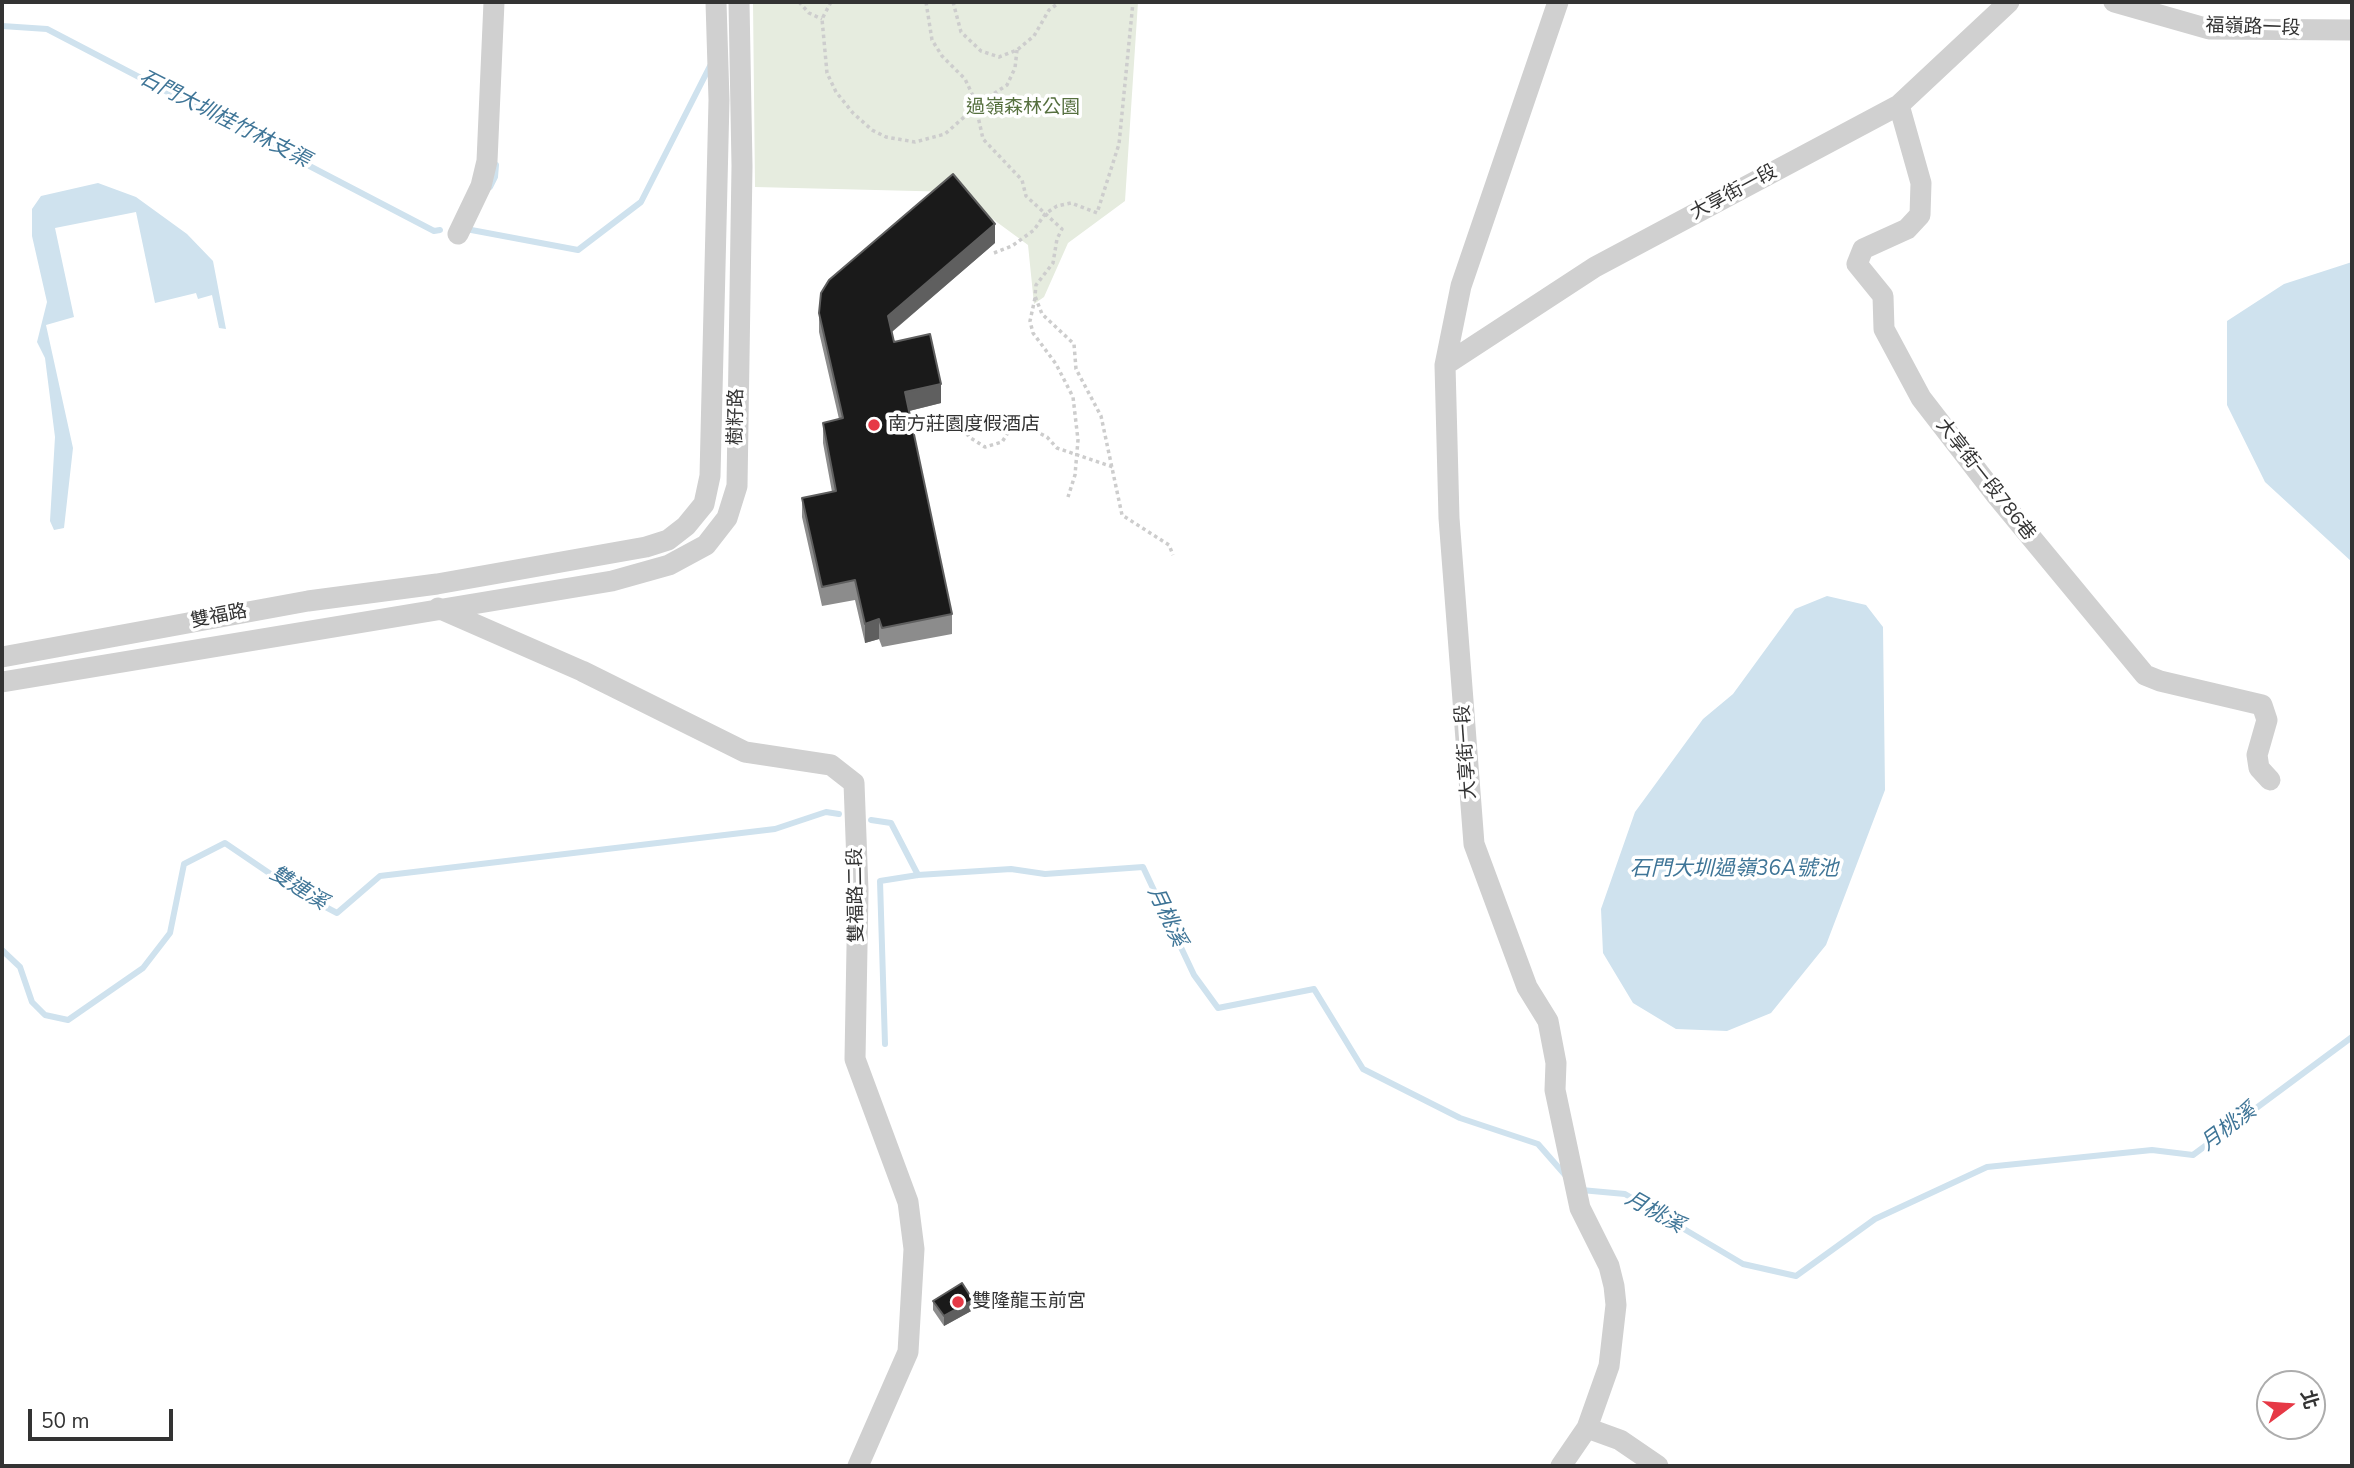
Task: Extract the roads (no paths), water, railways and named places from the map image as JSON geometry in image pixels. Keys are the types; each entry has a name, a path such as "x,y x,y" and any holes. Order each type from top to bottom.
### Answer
{"street":[{"path":"457,234 481,186 488,161 494,2"},
{"name":"樹籽路","path":"437,584 646,547 668,540 687,526 704,504 710,476 711,443 719,100 716,2"},
{"name":"樹籽路","path":"2,682 612,581 669,565 706,545 727,518 737,486 742,166 739,2"},
{"name":"大享街一段","path":"1558,2 1461,285 1445,365 1449,518 1474,844 1527,987 1551,1029 1561,1123 1580,1208 1609,1266 1616,1305 1609,1366 1587,1428"},
{"name":"大享街一段","path":"1445,365 1595,267 1899,105 2008,2"},
{"name":"福嶺路一段","path":"2114,2 2209,30 2352,30"},
{"name":"大享街一段786巷","path":"1899,105 1921,183 1920,215 1906,229 1863,249 1858,254 1857,264 1883,296 1884,329 1921,398 1996,495 2145,675 2262,705 2267,720 2258,755 2259,768 2270,780"},
{"path":"437,584 438,609"},
{"name":"雙福路","path":"2,657 308,601 437,584"},
{"name":"雙福路二段","path":"438,609 582,671 745,752 831,765 853,783 858,891 855,1059 908,1202 914,1249 908,1352 858,1466"},
{"path":"1560,1466 1587,1428 1620,1440 1658,1466"}],"water":[{"path":"98,183 136,197 187,234 213,261 226,329 219,328 212,295 198,299 196,293 155,303 136,212 55,228 74,317 46,325 73,448 64,528 54,530 50,521 55,437 45,358 37,342 47,302 32,236 32,209 41,196"},
{"path":"2352,262 2352,562 2265,482 2227,405 2227,321 2284,284"},
{"name":"石門大圳過嶺36A號池","path":"1827,596 1866,605 1883,627 1885,790 1826,945 1771,1013 1727,1031 1676,1029 1633,1003 1603,953 1601,909 1635,812 1703,719 1733,694 1795,609"}],"waterway":[{"name":"石門大圳桂竹林支渠","path":"2,26 47,29 434,231 440,230"},
{"path":"466,229 578,250 641,202 710,66"},
{"path":"490,187 495,177 496,165"},
{"name":"雙連溪","path":"2,950 20,967 32,1002 45,1015 68,1020 143,968 170,933 184,864 225,843 297,892 337,913 380,876 775,829 826,812 839,814"},
{"name":"雙連溪","path":"871,820 891,823 918,875"},
{"name":"月桃溪","path":"885,1044 880,881 918,875 1011,869 1045,874 1143,867 1194,975 1218,1008 1314,989 1363,1069 1460,1118 1538,1144 1566,1176"},
{"name":"月桃溪","path":"1581,1190 1625,1194 1743,1264 1796,1276 1875,1219 1987,1167 2152,1150 2193,1155 2352,1037"}],"place":[{"name":"南方莊園度假酒店","path":"874,425"},
{"name":"雙隆龍玉前宮","path":"958,1302"}],"park label":[{"name":"過嶺森林公園","path":"1023,108"}]}
